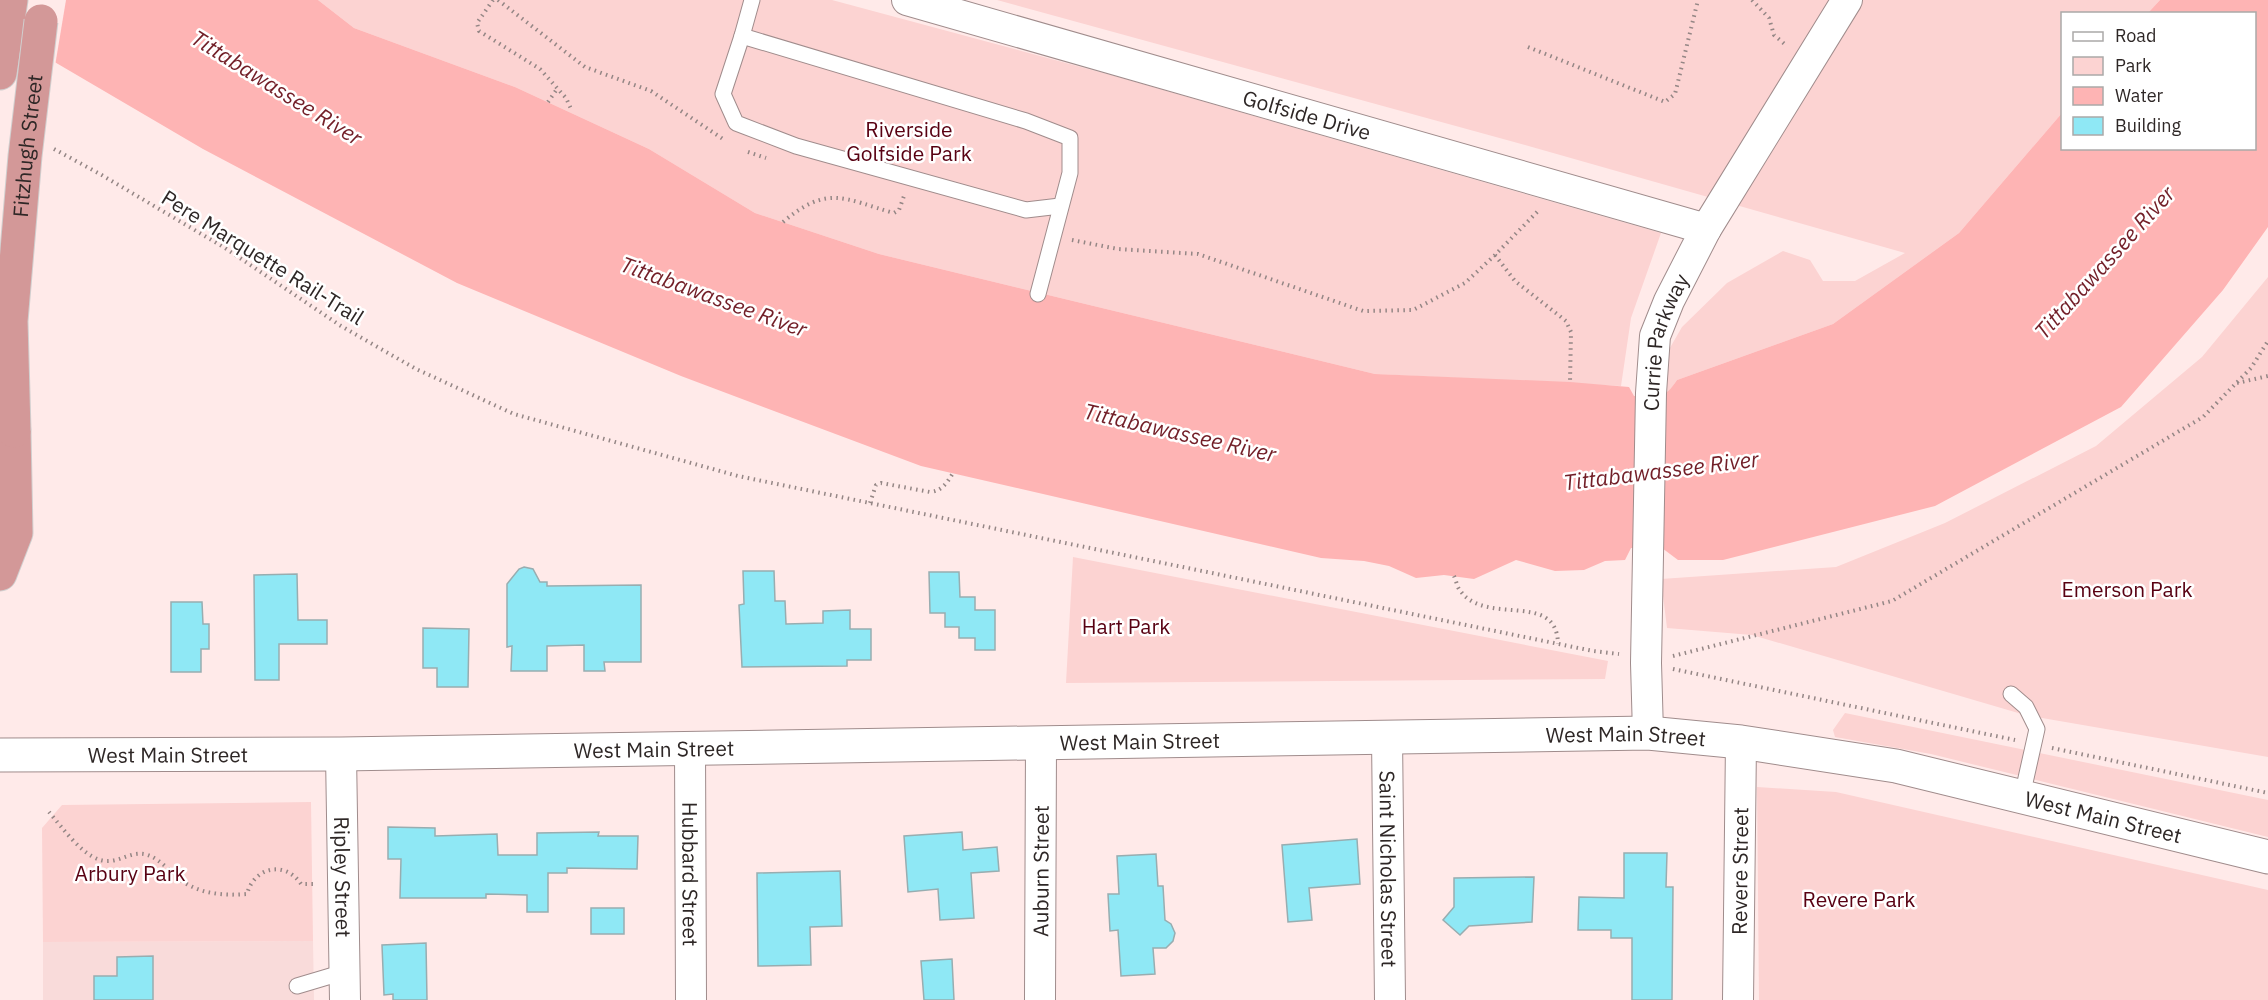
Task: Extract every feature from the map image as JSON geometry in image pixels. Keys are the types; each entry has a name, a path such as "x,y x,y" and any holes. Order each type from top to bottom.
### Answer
{"highway":[{"name":"Fitzhugh Street","path":"0,73 11,0"},
{"name":"Fitzhugh Street","path":"0,574 16,533 11,321 32,88 44,0"}],"street":[{"name":"Golfside Drive","path":"907,0 1706,229"},
{"name":"Currie Parkway","path":"1648,733 1646,663 1651,393 1655,336 1669,301 1706,229 1846,0"},
{"name":"West Main Street","path":"0,755 341,754 1648,733 1741,742 1896,766 2268,857"},
{"name":"Saint Nicholas Street","path":"1387,737 1390,1000"},
{"name":"Auburn Street","path":"1040,1000 1041,742"},
{"name":"Revere Street","path":"1738,1000 1741,742"},
{"name":"Hubbard Street","path":"690,748 691,1000"},
{"name":"Ripley Street","path":"341,754 345,986"}],"lane":[{"path":"752,0 723,94 736,123 796,146 1026,210 1060,206"},
{"path":"742,36 1026,121 1070,138 1070,172 1038,294"},
{"path":"2011,694 2026,707 2037,729 2022,796"},
{"path":"297,986 345,986"}],"path":[{"path":"493,0 477,23 479,31 540,69 566,98 572,111"},
{"path":"1528,47 1665,102 1675,94 1698,0"},
{"path":"1752,0 1769,18 1774,34 1787,47"},
{"path":"548,102 557,89"},
{"name":"Pere Marquette Rail-Trail","path":"53,148 215,242 351,331 416,369 514,414 738,476 1558,644 1617,653 1646,663 2268,793"},
{"path":"783,222 808,203 837,196 894,213 899,210 904,195"},
{"path":"1496,255 1515,281 1566,321 1571,332 1570,382"},
{"path":"1646,663 1892,601 2203,417 2251,368 2268,341"},
{"path":"2236,383 2268,376"},
{"path":"870,503 876,485 881,483 937,492 946,485 953,473"},
{"path":"1454,576 1459,590 1470,600 1485,607 1546,616 1554,623 1558,632 1558,644"},
{"path":"49,812 81,848 97,859 107,861 136,853 148,855 195,889 214,894 247,894 249,885 256,876 266,870 277,869 296,877 300,884 314,884"}],"shaded area":[{"path":"313,941 314,1000 43,1000 43,942"}],"green space":[{"name":"Riverside Golfside Park","path":"318,0 832,0 1118,77 1661,233 1631,318 1621,386 1375,374 879,254 755,213 649,149 515,87 354,28"},
{"path":"997,0 2160,0 2149,12 2061,12 2061,114 1959,233 1833,324 1677,380 1667,394 1661,398 1667,353 1682,327 1727,283 1783,251 1810,260 1823,281 1855,281 1905,253 1525,145"},
{"name":"Emerson Park","path":"2268,277 2268,757 2025,715 1752,635 1667,628 1661,579 1836,567 1945,523 2096,446 2202,357"},
{"name":"Hart Park","path":"1073,557 1608,661 1605,679 1066,683"},
{"path":"1845,713 2268,800 2268,837 1931,754 1835,737 1833,730"},
{"name":"Revere Park","path":"1757,787 1836,792 2268,890 2268,1000 1759,1000"},
{"name":"Arbury Park","path":"311,802 313,941 43,942 42,828 62,805"}],"water":[{"name":"Tittabawassee River","path":"0,0 318,0 354,28 515,87 649,149 755,213 879,254 1375,374 1570,382 1629,387 1634,396 1649,397 1664,395 1677,380 1833,324 1959,233 2061,114 2061,150 2256,150 2256,12 2149,12 2160,0 2268,0 2268,227 2223,290 2121,407 1935,506 1723,560 1678,560 1662,548 1631,548 1625,560 1605,561 1584,570 1555,571 1516,560 1474,579 1444,575 1416,578 1389,566 1364,561 1321,558 921,466 681,376 457,283 203,149 0,30"}],"pier":[{"path":"0,0 66,0 55,66 0,34"}],"building":[{"path":"524,567 533,569 540,582 547,582 547,586 641,585 641,662 604,662 605,671 584,671 584,645 547,646 547,671 511,671 512,646 507,647 507,584 519,569"},
{"path":"743,571 774,571 775,601 785,601 786,624 823,623 823,611 850,610 850,629 871,629 871,660 847,660 847,666 742,667 739,605 744,604"},
{"path":"929,572 959,572 960,597 975,597 975,610 995,610 995,650 975,650 975,638 959,638 959,627 945,627 945,613 930,613"},
{"path":"297,574 298,620 327,620 327,644 279,644 279,680 255,680 254,575"},
{"path":"171,602 202,602 203,624 209,624 209,649 201,649 201,672 171,672"},
{"path":"423,628 469,629 468,687 437,687 437,668 423,668"},
{"path":"388,827 435,828 435,836 497,834 498,855 537,855 537,833 599,832 598,836 638,836 637,869 567,868 567,873 548,873 548,912 527,912 527,895 486,894 486,898 400,898 401,859 388,859"},
{"path":"962,832 963,850 997,847 999,871 971,873 974,918 940,920 938,889 908,892 904,836"},
{"path":"1357,839 1360,884 1309,888 1312,920 1288,922 1282,845"},
{"path":"1624,853 1667,853 1666,887 1673,887 1672,1000 1632,1000 1632,938 1611,938 1611,930 1578,930 1579,897 1624,898"},
{"path":"1156,854 1158,886 1163,886 1165,920 1171,924 1175,933 1173,941 1166,948 1153,948 1155,974 1121,976 1118,930 1110,931 1108,894 1119,894 1117,856"},
{"path":"840,871 842,926 810,927 811,965 758,966 757,873"},
{"path":"1534,877 1532,922 1469,926 1460,935 1443,920 1454,907 1454,878"},
{"path":"591,908 624,908 624,934 591,934"},
{"path":"426,943 427,1000 393,1000 393,994 384,995 382,945"},
{"path":"153,956 153,1000 94,1000 94,976 117,976 117,957"},
{"path":"952,959 954,1000 924,1000 921,961"}]}
